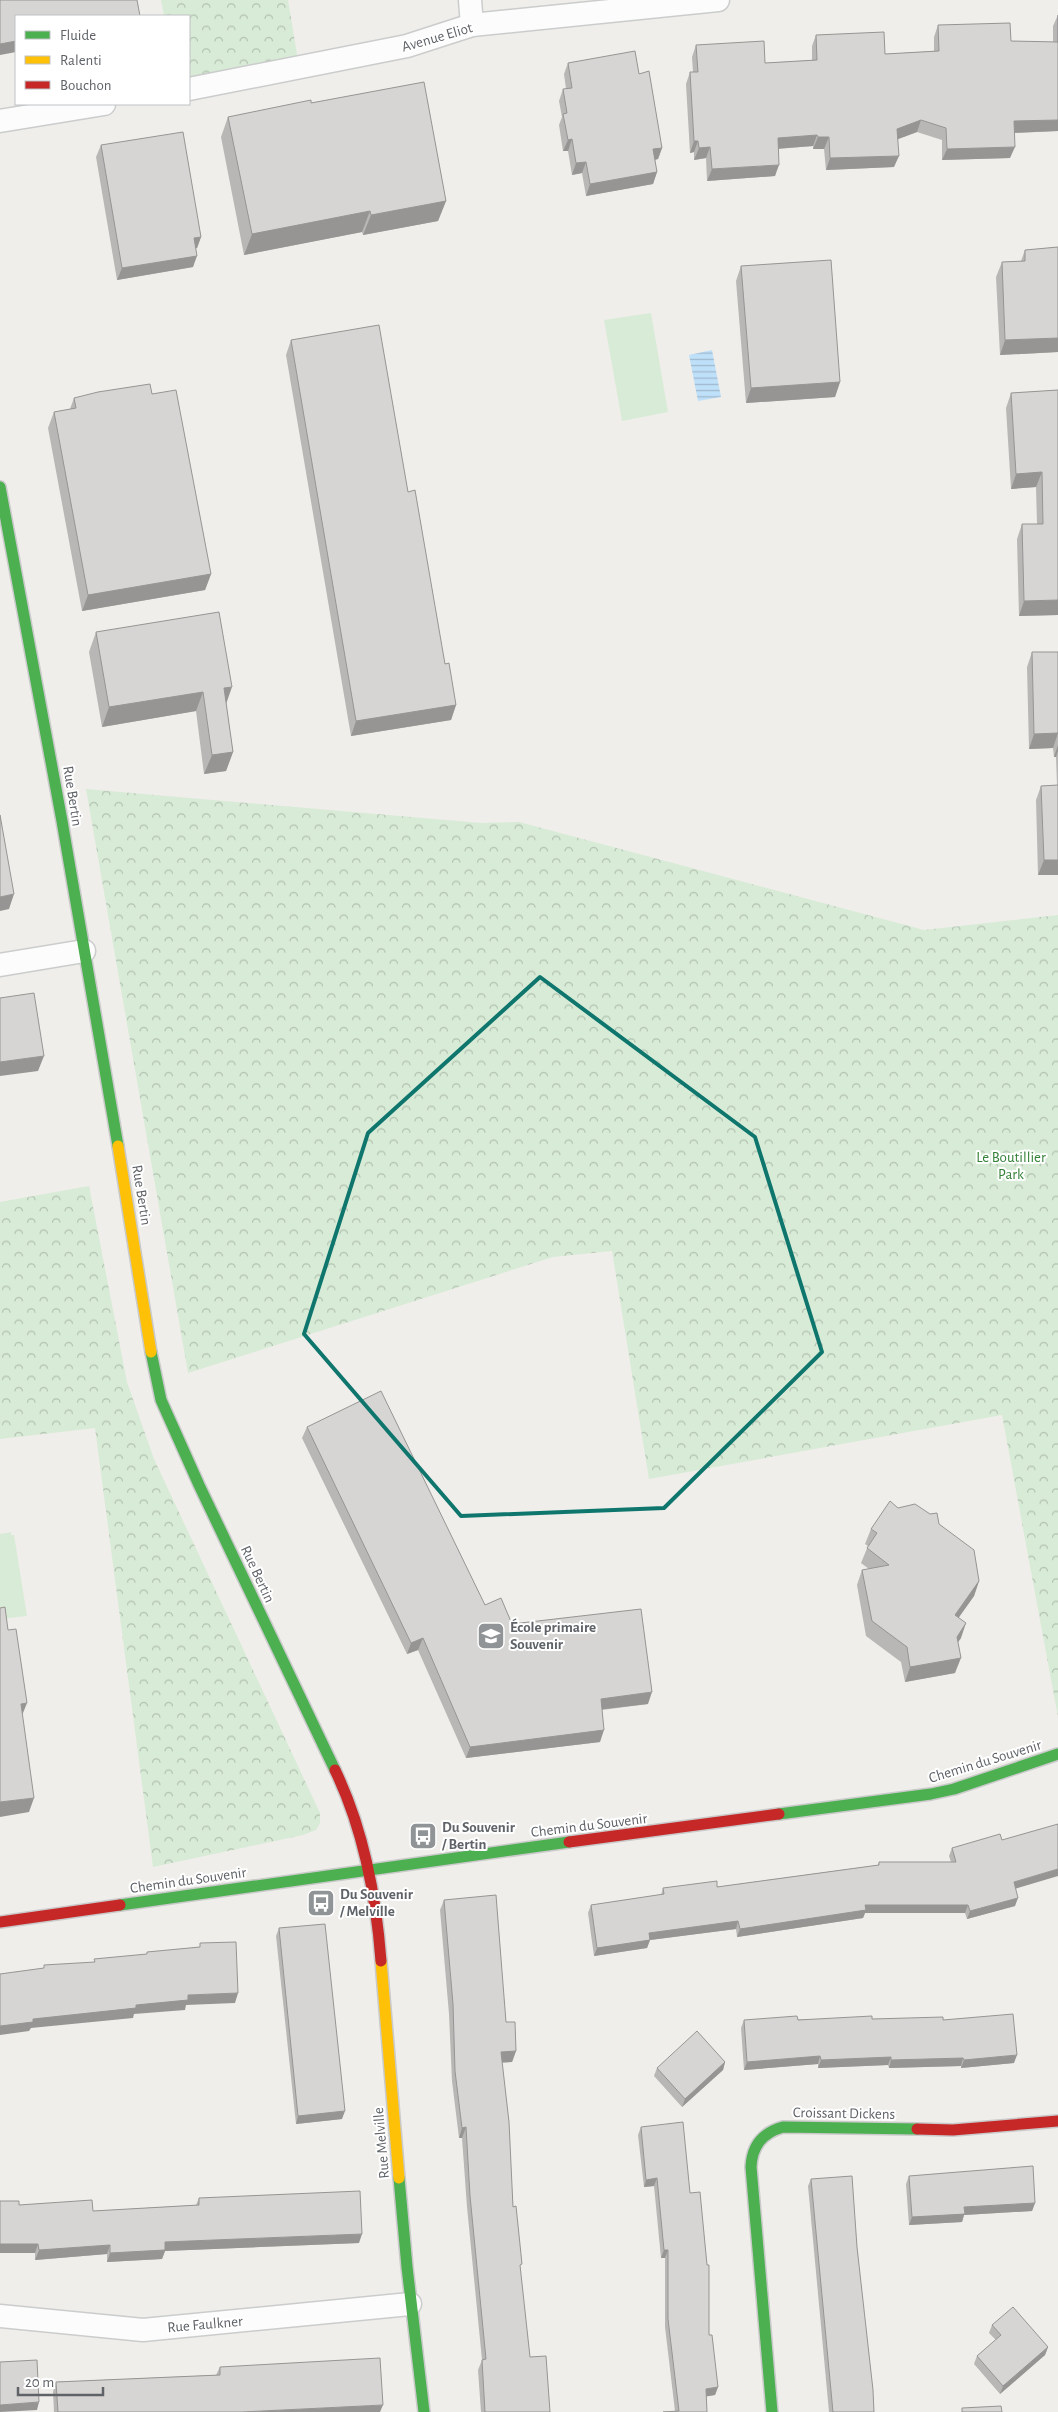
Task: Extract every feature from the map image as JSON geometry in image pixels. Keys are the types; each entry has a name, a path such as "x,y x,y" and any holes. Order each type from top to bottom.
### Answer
{"street":[{"path":"470,0 472,25"},
{"name":"Avenue Eliot","path":"190,89 406,46 472,25 718,0"},
{"path":"0,121 98,105"},
{"name":"Rue Bertin","path":"0,487 44,716 116,1130 155,1379 161,1400 348,1797 369,1871"},
{"path":"0,965 84,951"},
{"name":"Chemin du Souvenir","path":"0,1922 931,1794 954,1789 1058,1754"},
{"name":"Rue Melville","path":"369,1871 377,1910 410,2304 424,2412"},
{"name":"Croissant Dickens","path":"772,2412 751,2167 752,2152 755,2144 770,2131 783,2127 953,2130 1058,2121"},
{"name":"Rue Faulkner","path":"0,2316 142,2330 410,2304"}],"highlighted area":[{"path":"540,977 755,1137 822,1352 664,1508 461,1516 304,1334 368,1133"}],"green space":[{"path":"161,0 288,0 299,66 190,89 190,15 164,15"},
{"path":"651,313 668,412 622,421 604,320"},
{"name":"Le Boutillier Park","path":"86,789 481,823 519,822 924,930 1058,915 1058,1717 1002,1415 649,1479 612,1251 553,1257 188,1373"},
{"path":"89,1186 127,1382 154,1459 320,1813 320,1823 316,1830 303,1835 153,1867 95,1428 0,1439 0,1202"},
{"path":"11,1532 11,1535 14,1535 27,1616 0,1619 0,1534"}],"water":[{"path":"712,350 721,397 698,401 689,355"}],"building":[{"path":"0,0 137,0 140,15 15,15 15,41 0,44"},
{"path":"1010,23 1011,41 1058,42 1058,120 1014,121 1015,147 947,149 946,128 921,120 897,129 899,156 830,158 829,137 818,137 817,135 778,138 779,165 712,169 710,147 699,148 698,141 694,141 690,72 698,72 696,45 764,41 765,63 817,60 816,35 884,32 885,54 939,51 938,25"},
{"path":"635,51 639,74 649,71 662,148 653,149 657,172 590,184 586,162 576,163 572,139 568,140 563,114 567,113 563,89 572,88 568,63"},
{"path":"424,82 446,201 371,215 370,211 252,234 228,117 311,100 311,103"},
{"path":"183,132 201,237 194,238 197,256 122,268 101,145"},
{"path":"1058,247 1058,338 1005,340 1002,262 1025,261 1025,250"},
{"path":"831,260 840,382 751,388 741,266"},
{"path":"379,325 408,492 415,490 445,664 449,663 456,705 356,721 291,340"},
{"path":"150,384 152,394 176,390 211,574 88,595 54,412 76,408 74,398 98,392"},
{"path":"1058,390 1058,600 1024,601 1022,524 1043,524 1042,472 1016,474 1011,393"},
{"path":"219,612 232,687 224,688 233,752 212,755 203,692 109,707 96,632"},
{"path":"1032,652 1058,652 1058,733 1034,734"},
{"path":"1058,785 1058,860 1044,860 1041,786"},
{"path":"0,815 14,894 0,897"},
{"path":"34,993 44,1056 0,1062 0,998"},
{"path":"381,1391 485,1605 501,1598 512,1624 641,1609 652,1692 601,1699 604,1730 470,1747 423,1638 411,1643 307,1427"},
{"path":"890,1501 898,1508 915,1504 930,1514 937,1513 939,1524 974,1550 979,1581 955,1615 966,1623 957,1637 961,1658 910,1667 907,1647 872,1621 862,1570 889,1565 867,1548 877,1533 871,1529"},
{"path":"5,1607 8,1630 16,1629 27,1703 21,1704 34,1798 0,1802 0,1608"},
{"path":"1058,1824 1058,1869 1014,1882 1018,1898 970,1911 968,1905 865,1905 866,1910 740,1929 738,1921 649,1933 650,1940 597,1948 591,1905 664,1894 663,1888 717,1881 717,1887 879,1865 879,1862 956,1862 952,1848 1000,1834 1002,1840"},
{"path":"496,1895 506,2022 515,2022 516,2051 501,2052 509,2122 513,2207 516,2206 530,2357 546,2356 550,2412 485,2412 482,2360 486,2359 470,2196 466,2127 462,2128 455,2071 453,2004 444,1900"},
{"path":"325,1924 345,2111 298,2116 279,1928"},
{"path":"236,1942 238,1993 188,1995 188,2000 136,2005 136,2008 33,2019 33,2022 0,2026 0,1974 44,1968 44,1965 95,1962 94,1959 200,1947 200,1943"},
{"path":"1013,2014 1017,2055 964,2060 963,2058 891,2060 891,2057 821,2060 820,2056 747,2062 744,2020 797,2016 798,2020 872,2016 872,2019 943,2017 943,2020"},
{"path":"697,2031 725,2062 685,2099 657,2068"},
{"path":"683,2122 690,2193 700,2192 707,2265 709,2265 709,2335 712,2335 718,2387 706,2389 707,2412 663,2412 679,2411 668,2319 668,2250 664,2250 657,2178 646,2180 641,2127"},
{"path":"1033,2166 1035,2203 964,2207 965,2214 912,2217 909,2176"},
{"path":"852,2176 857,2247 874,2412 833,2412 811,2179"},
{"path":"360,2191 362,2234 165,2242 165,2250 110,2253 110,2245 39,2250 38,2244 0,2244 0,2201 19,2201 19,2205 92,2200 93,2211 199,2205 199,2198"},
{"path":"1013,2307 1048,2347 1003,2386 977,2356 1001,2335 992,2325"},
{"path":"380,2358 383,2405 242,2412 58,2412 56,2382 220,2375 220,2367"},
{"path":"37,2360 39,2402 0,2405 0,2362"},
{"path":"1001,2406 1002,2412 962,2412 962,2408"}],"traffic: fast":[{"path":"0,487 62,821 118,1146"},
{"path":"151,1352 161,1400 199,1485 335,1770"},
{"path":"779,1814 931,1794 954,1789 1058,1754"},
{"path":"120,1905 569,1842"},
{"path":"772,2412 751,2167 756,2147 769,2133 783,2127 917,2129"},
{"path":"399,2178 407,2267 424,2412"}],"traffic: slow":[{"path":"118,1146 151,1352"},
{"path":"381,1961 399,2178"}],"traffic: jam":[{"path":"335,1770 354,1816 367,1863 376,1912 381,1961"},
{"path":"569,1842 779,1814"},
{"path":"0,1922 120,1905"},
{"path":"917,2129 953,2130 1058,2121"}],"place":[{"name":"École primaire Souvenir","path":"491,1636"},
{"name":"Du Souvenir / Bertin","path":"423,1836"},
{"name":"Du Souvenir / Melville","path":"321,1903"}]}
